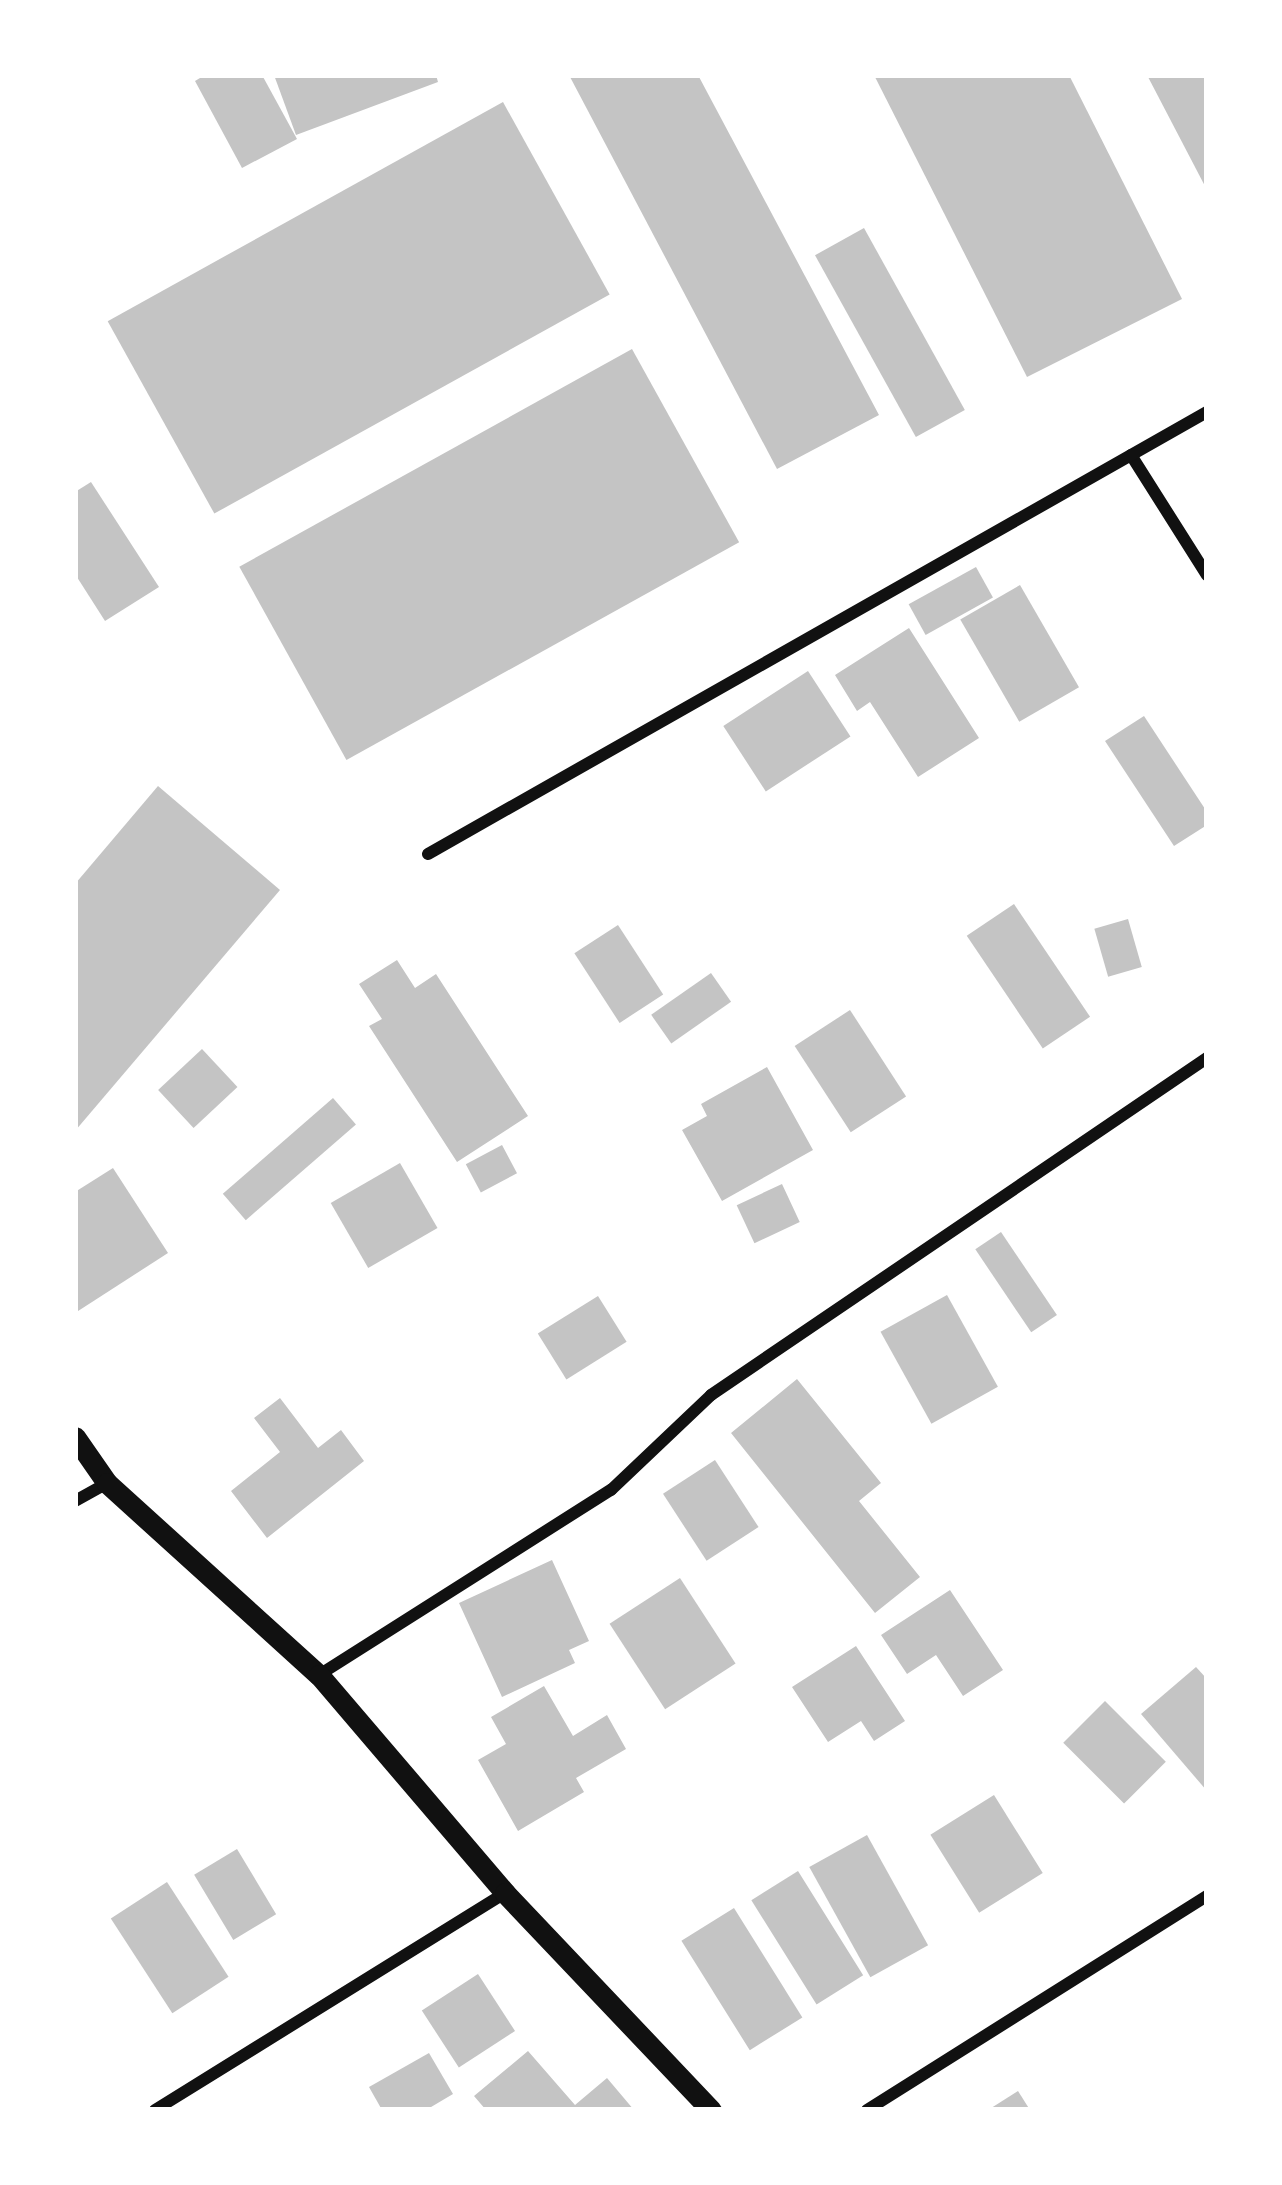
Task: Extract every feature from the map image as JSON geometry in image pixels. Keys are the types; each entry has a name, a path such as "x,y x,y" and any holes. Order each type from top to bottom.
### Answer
{"street":[{"path":"428,854 1207,412"},
{"path":"1131,455 1207,575"},
{"path":"319,1675 611,1490 711,1395 1207,1058"},
{"path":"75,1437 107,1483 319,1675 505,1893 711,2110"},
{"path":"75,1501 107,1483"},
{"path":"155,2110 505,1893"},
{"path":"867,2110 1207,1896"}],"building":[{"path":"205,75 262,75 297,139 242,168 195,81"},
{"path":"274,75 436,75 438,82 296,135"},
{"path":"569,75 698,75 879,415 777,469"},
{"path":"874,75 1069,75 1182,299 1027,377"},
{"path":"1147,75 1207,75 1207,190"},
{"path":"503,102 610,294 214,514 108,321"},
{"path":"864,228 965,410 916,437 815,255"},
{"path":"632,349 739,542 346,760 239,567"},
{"path":"91,482 159,587 105,621 75,574 75,492"},
{"path":"976,567 993,598 926,635 909,604"},
{"path":"1020,585 1079,687 1019,722 960,620"},
{"path":"909,628 979,738 918,777 870,702 857,711 835,675"},
{"path":"808,671 850,736 766,791 723,726"},
{"path":"1144,716 1207,812 1207,825 1174,846 1105,741"},
{"path":"158,786 280,890 75,1131 75,884"},
{"path":"1014,904 1090,1017 1043,1049 967,936"},
{"path":"1128,919 1142,967 1108,977 1094,929"},
{"path":"618,925 663,995 620,1023 574,953"},
{"path":"397,960 415,988 436,974 528,1116 457,1162 369,1026 382,1019 359,984"},
{"path":"711,973 731,1002 671,1044 651,1015"},
{"path":"850,1010 906,1096 851,1132 795,1046"},
{"path":"202,1049 237,1087 194,1128 158,1090"},
{"path":"767,1067 813,1150 722,1201 682,1130 707,1116 701,1104"},
{"path":"333,1098 356,1124 246,1220 223,1194"},
{"path":"502,1145 517,1173 481,1193 466,1164"},
{"path":"400,1163 438,1228 368,1268 331,1203"},
{"path":"113,1168 168,1253 75,1313 75,1192"},
{"path":"782,1184 800,1222 754,1243 737,1205"},
{"path":"1001,1232 1057,1315 1031,1332 975,1249"},
{"path":"947,1295 998,1387 931,1424 881,1332"},
{"path":"598,1296 627,1342 566,1379 538,1334"},
{"path":"797,1379 881,1483 859,1501 920,1577 875,1613 731,1433"},
{"path":"280,1398 318,1448 341,1430 364,1461 267,1538 231,1491 280,1452 254,1418"},
{"path":"715,1460 759,1527 707,1561 663,1494"},
{"path":"552,1560 589,1641 569,1650 575,1663 502,1697 459,1603"},
{"path":"680,1578 736,1664 665,1709 610,1624"},
{"path":"950,1590 1003,1670 963,1696 936,1655 907,1674 881,1635"},
{"path":"856,1646 905,1721 874,1741 861,1721 828,1742 792,1687"},
{"path":"1196,1667 1207,1679 1207,1791 1141,1714"},
{"path":"544,1686 573,1736 607,1715 626,1749 576,1778 584,1792 518,1831 478,1760 506,1744 491,1717"},
{"path":"1105,1701 1166,1762 1124,1804 1063,1743"},
{"path":"994,1795 1043,1873 979,1913 930,1835"},
{"path":"867,1835 928,1945 870,1977 809,1867"},
{"path":"237,1849 276,1914 233,1940 194,1875"},
{"path":"798,1871 863,1975 817,2004 751,1900"},
{"path":"167,1882 229,1977 172,2013 111,1918"},
{"path":"734,1908 802,2017 750,2050 681,1941"},
{"path":"478,1974 515,2031 459,2068 422,2010"},
{"path":"528,2051 575,2105 607,2078 634,2110 486,2110 474,2096"},
{"path":"429,2053 453,2094 426,2110 382,2110 369,2087"},
{"path":"1018,2091 1030,2110 988,2110"}]}
